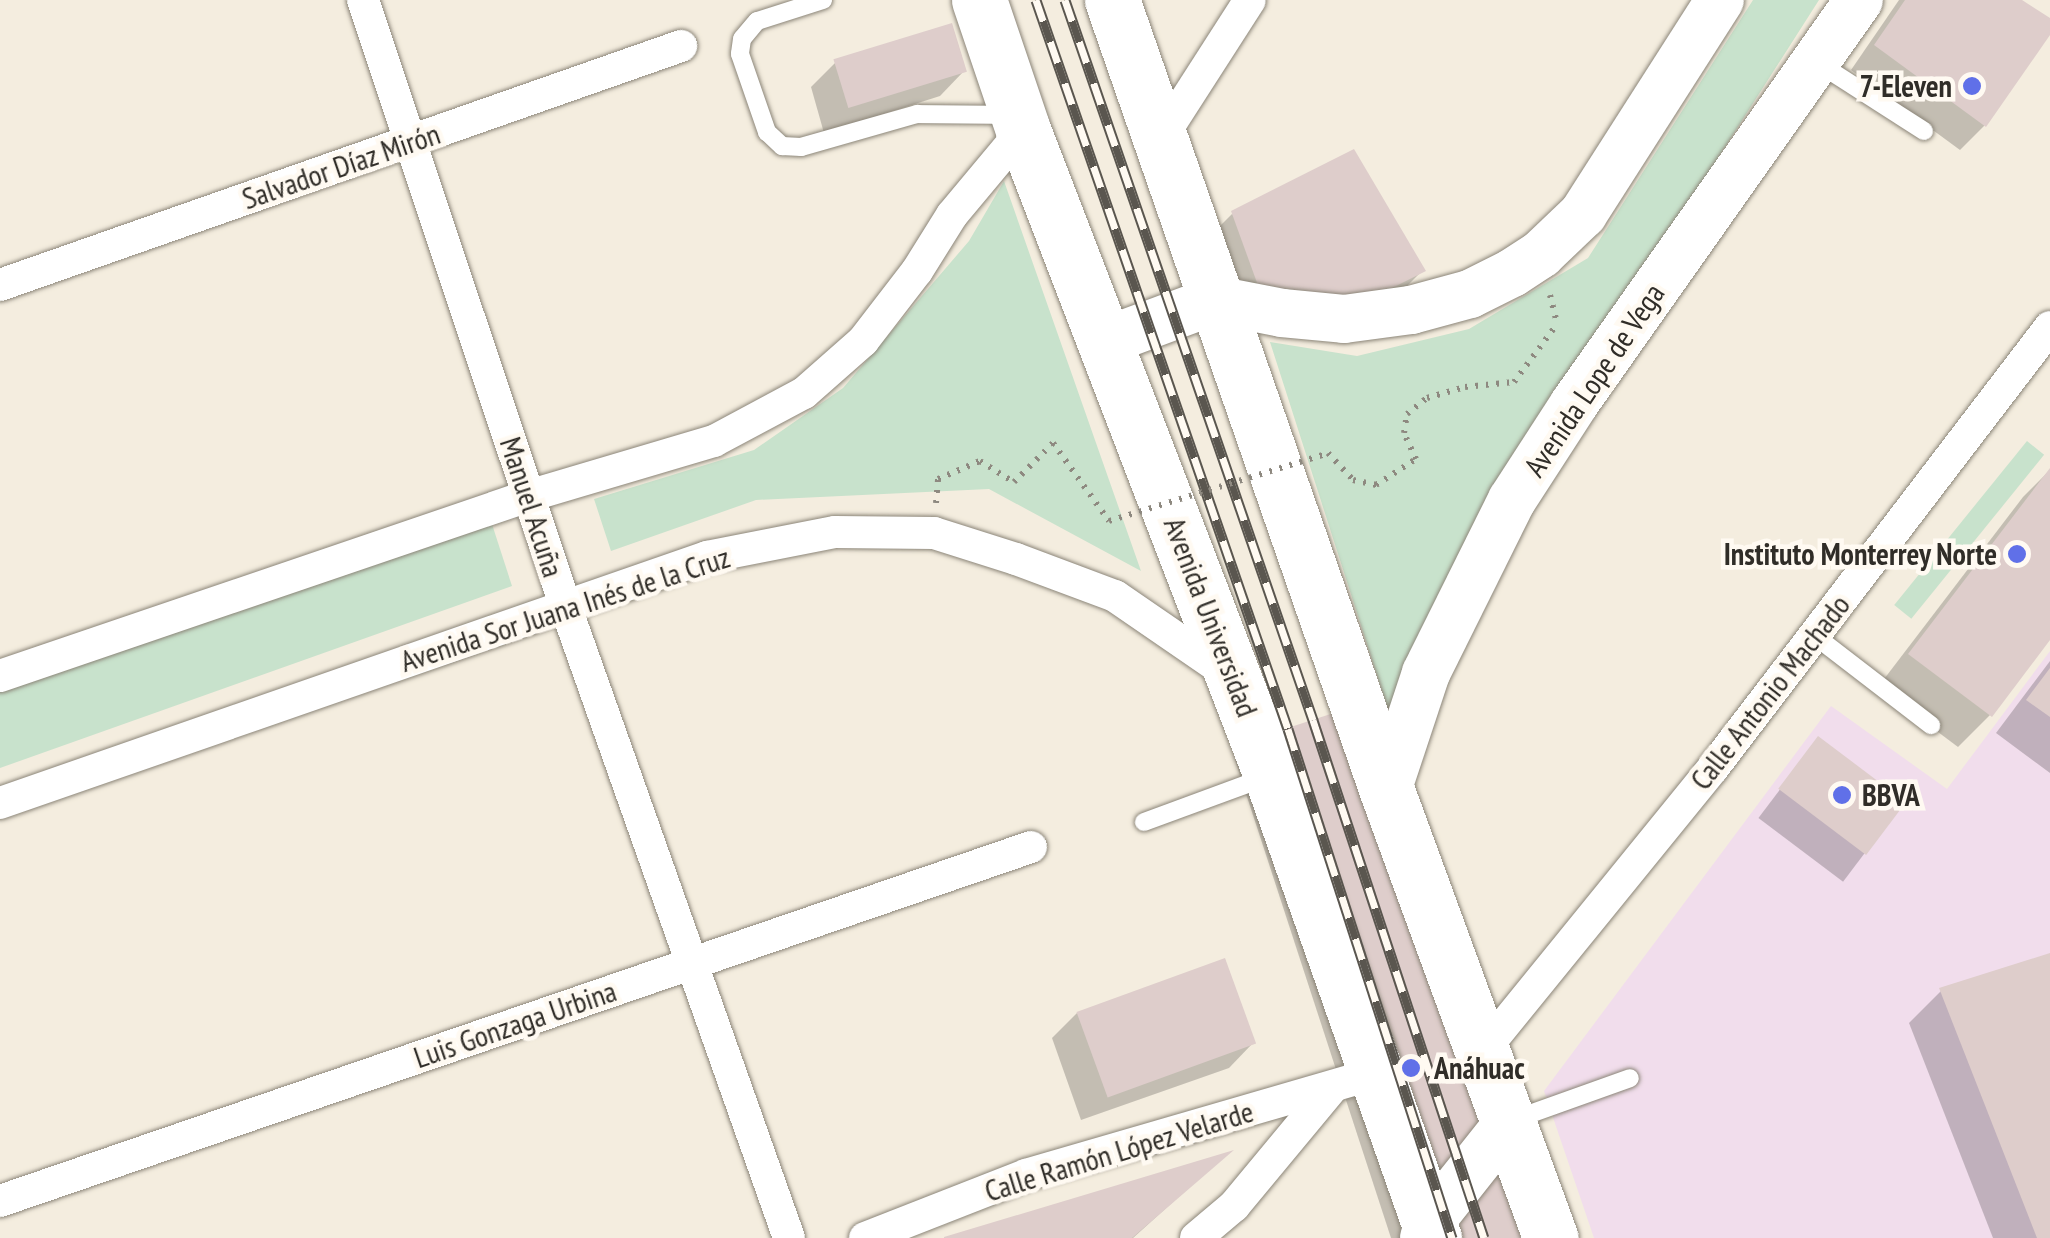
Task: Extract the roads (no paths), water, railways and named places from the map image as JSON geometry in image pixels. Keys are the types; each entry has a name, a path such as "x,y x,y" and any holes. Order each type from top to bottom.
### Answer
{"highway":[{"name":"Avenida Universidad","path":"979,0 1020,122 1271,775 1354,1081 1429,1233"},
{"path":"1112,0 1387,791 1550,1238"}],"main road":[{"path":"1103,342 1216,300 1282,314 1344,318 1440,302 1512,273 1541,254 1583,214 1720,0"},
{"name":"Avenida Lope de Vega","path":"1387,791 1426,673 1512,500 1574,404 1860,0"},
{"path":"1429,1233 1508,1122"}],"street":[{"name":"Manuel Acuña","path":"363,0 413,140 565,605 789,1238"},
{"path":"1160,140 1250,0"},
{"name":"Salvador Díaz Mirón","path":"0,285 681,46"},
{"path":"0,676 528,496 714,442 804,392 863,341 917,272 952,215 1020,122"},
{"name":"Calle Antonio Machado","path":"1483,1051 1814,635 2050,326"},
{"name":"Avenida Sor Juana Inés de la Cruz","path":"0,803 707,557 835,532 934,533 1115,596 1236,678"},
{"name":"Luis Gonzaga Urbina","path":"0,1202 1031,848"},
{"path":"1196,1238 1234,1206 1354,1081"},
{"name":"Calle Ramón López Velarde","path":"865,1238 1026,1174 1354,1081"}],"lane":[{"path":"823,0 758,21 742,39 740,54 767,132 782,146 801,147 917,114 1020,122"},
{"path":"1818,63 1924,131"},
{"path":"1814,635 1931,725"},
{"path":"1144,822 1271,775"},
{"path":"1508,1122 1630,1078"}],"railway":[{"path":"1036,0 1288,729 1452,1238"},
{"path":"1065,0 1313,720 1484,1238"}],"place":[{"name":"7-Eleven","path":"1972,86"},
{"name":"Instituto Monterrey Norte","path":"2017,554"},
{"name":"BBVA","path":"1842,795"},
{"name":"Anáhuac","path":"1411,1068"}]}
